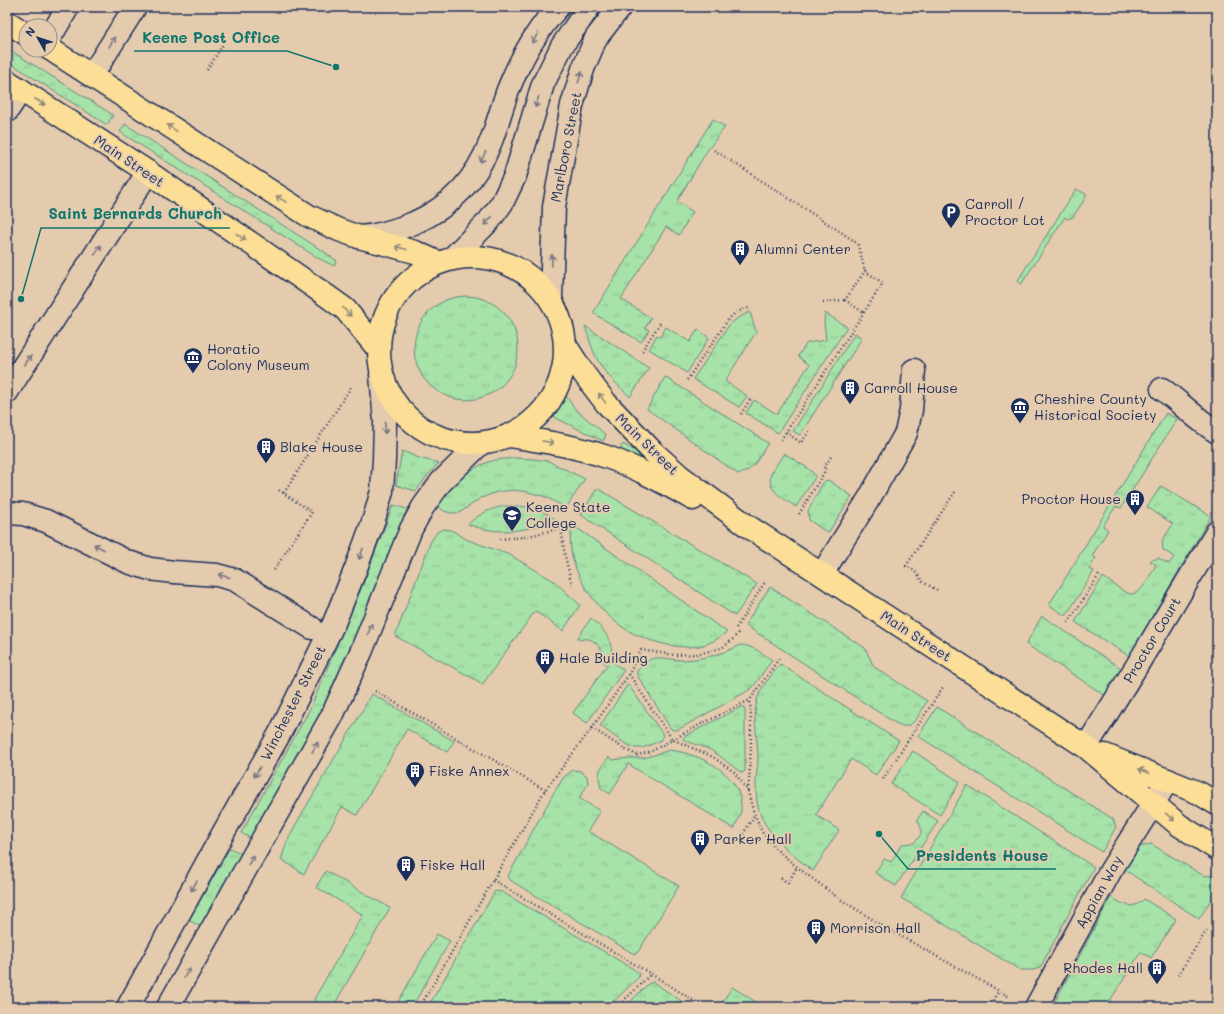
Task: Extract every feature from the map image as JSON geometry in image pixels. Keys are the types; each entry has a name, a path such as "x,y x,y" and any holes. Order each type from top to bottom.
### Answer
{"main road":[{"path":"7,22 18,29"},
{"path":"58,54 310,216 339,230 359,237 444,260"},
{"name":"Main Street","path":"14,85 148,172 345,309 378,349"},
{"path":"471,255 486,257 511,264 534,279 551,299 563,324 566,346 563,374 552,400 534,421 510,436 481,443 455,442 430,434 409,419 392,399 381,375 378,349 383,320 396,294 417,274 444,260 471,255"},
{"name":"Main Street","path":"566,346 606,403 637,436 680,476 746,525 1086,748 1179,825 1217,849"},
{"name":"Main Street","path":"510,436 571,447 607,457 642,472 707,507 746,525"},
{"name":"Main Street","path":"1086,748 1199,793 1217,804"}],"street":[{"path":"58,24 68,7"},
{"path":"92,75 135,7"},
{"path":"359,237 372,236 406,226 435,213 459,193 477,170 491,142 509,89 524,54 546,20 558,7"},
{"path":"444,260 489,221 502,203 515,176 543,84 562,46 589,7"},
{"name":"Marlboro Street","path":"551,299 554,206 572,105 583,69 596,38 620,7"},
{"path":"7,111 14,85"},
{"path":"7,392 148,172"},
{"path":"822,574 870,497 906,433 911,410 914,370"},
{"name":"Winchester Street","path":"128,1007 220,837 280,733 334,623 374,519 382,490 385,422 381,375"},
{"path":"1162,389 1175,398 1198,419 1217,432"},
{"path":"168,1007 332,716 361,652 411,529 423,507 441,482 481,443"},
{"path":"7,513 23,514 46,521 128,562 150,569 217,575 235,580 312,628"},
{"name":"Proctor Court","path":"1086,748 1217,532"},
{"name":"Appian Way","path":"1036,1007 1111,870 1152,803 1168,780"}],"path":[{"path":"207,70 224,43"},
{"path":"714,150 855,242 858,245 865,271 883,283 780,440"},
{"path":"845,300 865,271"},
{"path":"823,302 845,300 864,312"},
{"path":"687,380 728,320 736,312 749,308"},
{"path":"642,351 660,323"},
{"path":"284,494 351,387"},
{"path":"741,414 751,398"},
{"path":"786,432 801,443 810,430"},
{"path":"799,514 832,455"},
{"path":"258,594 312,512 277,489"},
{"path":"937,590 921,581 920,576 916,572 906,566 955,492"},
{"path":"500,539 525,537 561,528 565,556 572,585"},
{"path":"1068,623 1099,575"},
{"path":"736,628 764,582"},
{"path":"420,1007 545,790 592,728 629,674 641,650 674,655 697,654 722,648 740,631"},
{"path":"592,728 626,750 637,755 650,752 672,739 750,700 780,657"},
{"path":"883,779 958,664"},
{"path":"629,674 672,739 713,757 734,772 748,791 762,832 776,849 797,867 837,897 886,928 1015,1000"},
{"path":"373,690 545,790"},
{"path":"748,791 752,721 750,700"},
{"path":"743,834 755,814"},
{"path":"781,878 788,883 797,867"},
{"path":"493,880 704,1007"},
{"path":"1178,975 1207,930"},
{"path":"617,1007 651,974"},
{"path":"988,1007 999,990"}],"green space":[{"path":"7,48 18,55 18,58 23,58 113,115 107,125 7,61"},
{"path":"713,119 725,127 707,151 677,201 693,212 679,235 666,227 621,299 651,318 645,328 649,330 641,342 593,313"},
{"path":"125,124 323,251 337,261 334,266 318,258 120,132"},
{"path":"1076,189 1086,194 1086,197 1073,217 1068,219 1065,217 1022,283 1019,283 1018,280"},
{"path":"466,296 486,300 495,304 503,311 510,319 514,328 518,348 514,368 510,377 503,385 495,392 486,396 466,400 446,396 437,392 429,385 422,377 418,368 414,348 418,328 422,319 429,311 437,304 446,300"},
{"path":"750,312 756,332 725,381 747,396 739,407 693,379 730,324"},
{"path":"825,313 847,327 778,433 746,413 754,400 777,414 809,365 798,356 807,343 826,340 824,322"},
{"path":"585,326 649,368 630,397 601,366 594,353"},
{"path":"666,327 690,342 698,329 709,338 687,373 649,349 657,335 660,337"},
{"path":"855,333 862,338 800,435 793,431"},
{"path":"665,377 768,443 759,458 748,470 744,473 738,474 647,409"},
{"path":"564,393 575,409 606,435 603,441 556,418 554,415"},
{"path":"1166,413 1177,419 1121,508 1116,506 1103,526 1108,530 1092,556 1096,558 1089,569 1094,571 1066,616 1049,605"},
{"path":"623,444 674,474 617,453"},
{"path":"402,451 419,458 439,463 416,491 396,485"},
{"path":"784,453 809,469 815,475 796,507 782,498 771,485 771,474"},
{"path":"514,458 548,461 585,479 566,508 546,497 513,490 497,492 481,498 459,513 444,511 437,505 455,483 478,466 498,460"},
{"path":"828,480 852,496 828,533 809,520 808,511 823,483"},
{"path":"1161,486 1211,516 1129,656 1075,622 1103,577 1127,593 1132,594 1141,589 1156,565 1150,561 1158,558 1169,564 1174,557 1163,550 1162,541 1173,524 1147,507"},
{"path":"597,488 757,584 735,616 581,515"},
{"path":"393,505 407,509 361,625 311,738 252,839 241,833 310,709 365,579"},
{"path":"506,506 533,508 544,512 557,520 535,527 512,531 490,530 468,524 476,517 486,512 495,508"},
{"path":"574,526 727,632 716,640 707,644 693,647 682,647 658,643 625,629 602,609 583,584 572,556 570,540"},
{"path":"443,529 451,530 468,540 510,555 554,581 580,605 563,631 535,611 482,685 478,681 395,636 431,541 437,532"},
{"path":"770,587 865,648 874,667 927,701 915,721 908,726 904,726 892,721 745,625"},
{"path":"1042,616 1122,669 1106,696 1026,644"},
{"path":"591,618 604,632 610,642 612,654 611,661 624,670 587,723 573,713 607,665 601,660 602,650 595,642 590,639 577,639"},
{"path":"740,645 753,648 772,660 753,687 677,730 671,729 637,675 637,671 642,665 654,658 678,660 702,658 725,652"},
{"path":"780,664 899,741 876,775 851,759 816,815 839,830 813,871 784,848 772,834 762,818 757,800 756,781 758,758 755,709 763,686"},
{"path":"628,684 662,733 663,737 661,740 644,747 635,748 630,746 600,726"},
{"path":"372,694 454,741 447,752 407,729 357,815 342,807 304,874 281,859 287,842"},
{"path":"741,707 744,707 745,710 745,771 742,773 712,751 683,739 685,736"},
{"path":"937,707 1113,819 1116,827 1102,852 918,736"},
{"path":"670,750 682,752 707,761 728,776 736,786 740,798 741,811 734,829 628,764 610,794 601,788 599,774 609,757 613,760 644,758"},
{"path":"913,751 960,782 940,815 891,784"},
{"path":"573,770 580,771 587,776 588,784 579,798 600,811 588,831 679,886 638,952 634,954 513,882 508,876 553,794 564,777"},
{"path":"967,785 1094,867 1040,968 1033,970 1020,970 901,898"},
{"path":"923,811 938,821 896,886 875,873 884,859 891,862 902,844 914,843 919,837 921,827 917,820"},
{"path":"1151,844 1204,876 1217,875 1217,890 1199,919 1125,870 1139,847"},
{"path":"230,848 244,855 202,928 189,920"},
{"path":"326,871 390,908 333,1007 316,1007 314,999 363,915 316,887"},
{"path":"495,891 502,892 632,968 640,974 639,977 608,1007 428,1007"},
{"path":"1111,897 1123,904 1128,905 1136,905 1144,899 1176,919 1151,958 1141,952 1106,1007 1052,1007"},
{"path":"437,934 450,941 412,1007 395,1007"},
{"path":"653,982 690,1007 625,1007 648,984"},
{"path":"732,987 764,1007 723,1007 722,1003"}],"place":[{"name":"Keene Post Office","path":"336,67"},
{"name":"Carroll / Proctor Lot","path":"951,229"},
{"name":"Alumni Center","path":"740,266"},
{"name":"Saint Bernards Church","path":"21,299"},
{"name":"Horatio Colony Museum","path":"193,374"},
{"name":"Carroll House","path":"850,405"},
{"name":"Cheshire County Historical Society","path":"1020,424"},
{"name":"Blake House","path":"266,464"},
{"name":"Proctor House","path":"1135,516"},
{"name":"Keene State College","path":"512,532"},
{"name":"Hale Building","path":"545,675"},
{"name":"Fiske Annex","path":"415,788"},
{"name":"Presidents House","path":"879,834"},
{"name":"Parker Hall","path":"700,856"},
{"name":"Fiske Hall","path":"406,882"},
{"name":"Morrison Hall","path":"816,945"},
{"name":"Rhodes Hall","path":"1157,985"}]}
